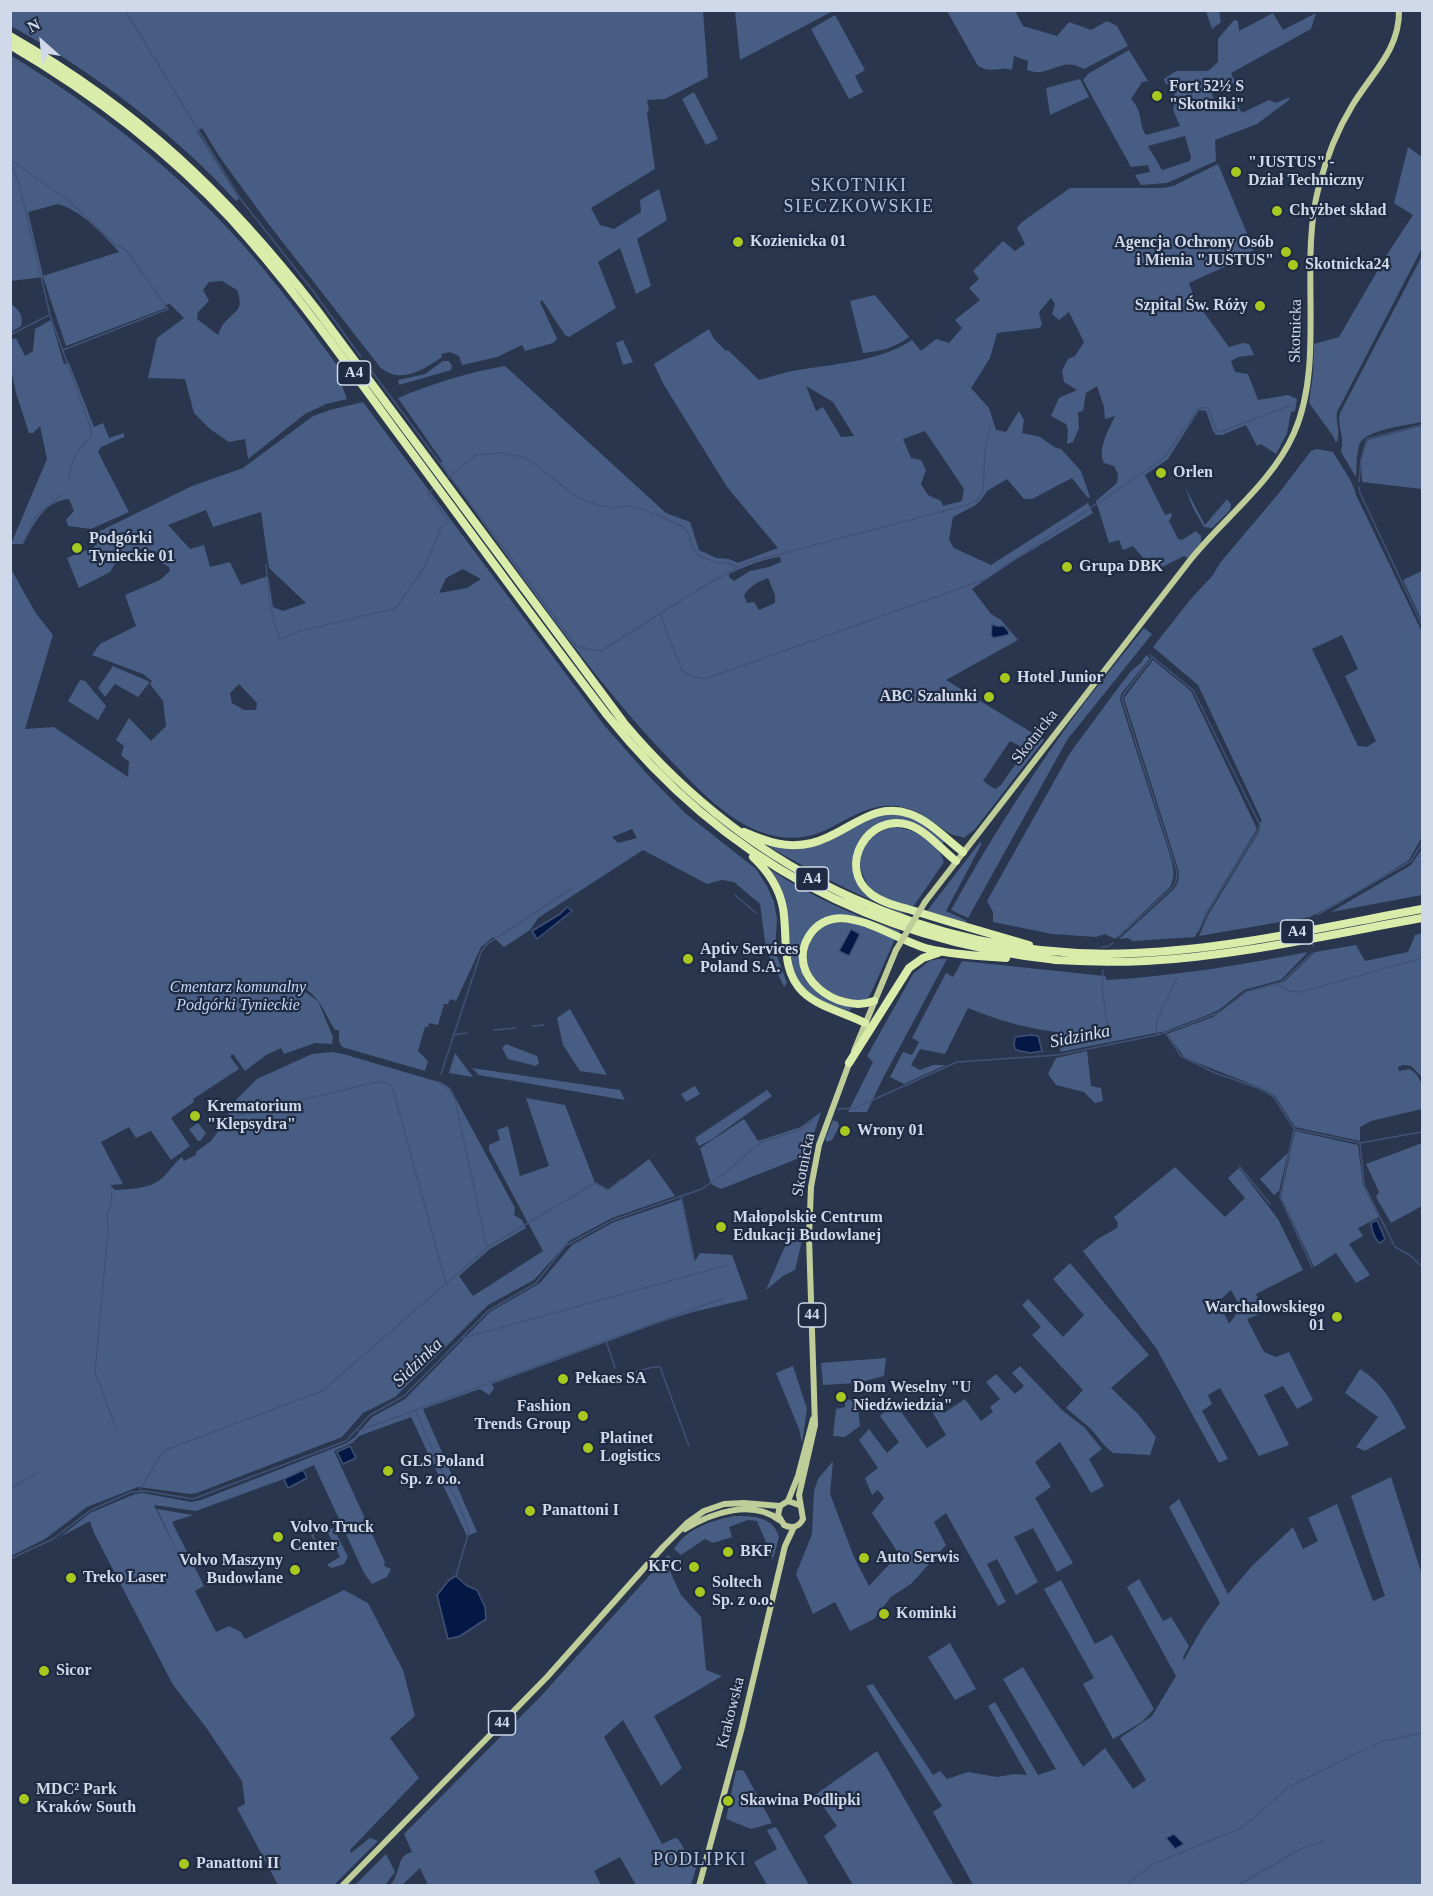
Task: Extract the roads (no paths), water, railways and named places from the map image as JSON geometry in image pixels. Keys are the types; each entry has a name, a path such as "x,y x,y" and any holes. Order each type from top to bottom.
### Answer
{"highway":[{"name":"A4","path":"10,36 77,77 136,120 188,165 235,211 276,258 316,310 624,723 669,772 730,826 780,860 813,879 882,911 964,937 1053,951 1126,954 1180,950 1422,909"},
{"name":"A4","path":"10,45 71,83 136,131 190,178 231,219 306,310 617,728 680,795 734,839 798,881 876,918 951,942 1000,953 1057,960 1115,962 1172,959 1422,918"},
{"path":"730,826 765,842 802,845 826,838 872,813 893,810 920,819 963,852"},
{"path":"956,861 917,829 906,824 895,823 880,826 868,835 857,852 856,866 865,888 873,896 1053,951"},
{"path":"734,839 762,866 778,892 784,914 787,960 798,987 811,998 865,1023"},
{"path":"873,1001 861,1005 851,1004 823,992 810,981 804,968 804,948 810,934 818,926 833,919 851,918 914,945 1007,958 1057,960"},
{"path":"849,1063 909,968 923,958 945,951"}],"main road":[{"name":"Skotnicka","path":"799,1505 799,1495 813,1435 815,1393 809,1236 811,1187 819,1145 873,1001 896,950 925,902 1184,568 1209,537 1267,478 1288,446 1299,419 1307,384 1311,237 1319,183 1351,108 1393,46 1398,29 1399,10"},
{"name":"Skotnicka","path":"788,1501 803,1461 814,1418"},
{"path":"781,1522 778,1512 780,1506 788,1501 799,1505"},
{"name":"44","path":"342,1886 547,1677 687,1523 704,1511 719,1506 744,1503 780,1506"},
{"name":"44","path":"676,1534 707,1517 736,1510 769,1514 788,1527 794,1527 803,1519 803,1512 799,1505"},
{"name":"Krakowska","path":"781,1522 785,1546"},
{"name":"Krakowska","path":"699,1886 741,1731 785,1546 794,1527"}],"waterway":[{"path":"125,10 239,197 313,291 361,357"},
{"path":"10,160 67,199 116,245 125,249 168,309 63,350"},
{"path":"10,163 19,183 50,315 91,429 91,437 75,456 69,480"},
{"path":"10,335 49,315"},
{"path":"367,365 577,647 601,651 704,586 746,563 967,505 979,499 983,490 985,450 990,428"},
{"path":"660,614 682,671 705,679 986,579 1164,458 1199,408 1208,408 1216,430 1220,432 1291,405"},
{"path":"1359,482 1361,460 1367,439 1422,425"},
{"path":"446,479 476,455 501,453 527,458 578,498 614,508 628,506 643,509 682,526 689,534 692,547 698,555 717,563 729,563 737,567"},
{"path":"1359,487 1422,625"},
{"path":"266,564 272,611 280,639 301,631 396,608 425,566 441,528 449,521 428,493 434,488"},
{"path":"23,543 36,516 61,495"},
{"path":"1136,644 1140,647"},
{"path":"1150,655 1193,690 1260,825 1208,911 1198,932"},
{"path":"1118,937 1172,888 1176,881 1177,872 1122,699 1152,658"},
{"name":"Sidzinka","path":"1317,915 1411,861 1422,843"},
{"path":"441,1074 481,952 487,944 574,887"},
{"path":"735,895 756,913"},
{"path":"1102,947 1113,943"},
{"name":"Sidzinka","path":"838,1109 855,1108 957,1062 1058,1055 1176,1029 1220,1012 1246,992 1282,982 1312,953"},
{"path":"1277,985 1289,991 1301,992 1422,958"},
{"path":"1103,970 1102,988 1110,1043"},
{"path":"1157,1035 1156,1022 1177,978"},
{"path":"532,1026 544,1025"},
{"path":"494,1030 516,1028"},
{"path":"453,1035 467,1033"},
{"path":"1166,1033 1181,1056 1215,1073 1261,1089 1274,1097 1294,1129 1360,1143 1422,1132"},
{"path":"228,1118 380,1081 392,1086 446,1283"},
{"path":"140,1490 160,1456 168,1449 322,1391 487,1248 455,1099 448,1088 438,1082"},
{"name":"Sidzinka","path":"10,1559 53,1539 91,1510 131,1492 146,1491 193,1499 346,1441 370,1415 404,1396 488,1311 536,1283 565,1246 613,1220 702,1189 761,1142 802,1129 814,1120"},
{"path":"1294,1129 1280,1197 1312,1267"},
{"path":"1360,1143 1364,1185 1395,1247 1410,1255 1422,1267"},
{"path":"1239,1166 1270,1204"},
{"path":"488,1247 595,1183 608,1190 622,1179"},
{"path":"112,1191 111,1205 107,1215 108,1231 95,1372 116,1429"},
{"path":"681,1196 694,1260"},
{"path":"463,1338 728,1265"},
{"path":"358,1431 724,1298"},
{"path":"606,1341 615,1368"},
{"path":"617,1373 618,1376 660,1367 689,1446"},
{"path":"415,1410 459,1504 469,1531 456,1576"},
{"path":"10,1489 37,1473"},
{"path":"1372,1746 1383,1741 1422,1733"},
{"path":"1125,1886 1153,1864 1241,1828 1288,1787 1366,1749"},
{"path":"1236,1886 1302,1848 1324,1841"}],"place":[{"name":"Fort 52½ S \"Skotniki\"","path":"1157,96"},
{"name":"\"JUSTUS\" - Dział Techniczny","path":"1236,172"},
{"name":"Chyżbet skład","path":"1277,211"},
{"name":"Kozienicka 01","path":"738,242"},
{"name":"Agencja Ochrony Osób i Mienia \"JUSTUS\"","path":"1286,252"},
{"name":"Skotnicka24","path":"1293,265"},
{"name":"Szpital Św. Róży","path":"1260,306"},
{"name":"Orlen","path":"1161,473"},
{"name":"Podgórki Tynieckie 01","path":"77,548"},
{"name":"Grupa DBK","path":"1067,567"},
{"name":"Hotel Junior","path":"1005,678"},
{"name":"ABC Szalunki","path":"989,697"},
{"name":"Aptiv Services Poland S.A.","path":"688,959"},
{"name":"Krematorium \"Klepsydra\"","path":"195,1116"},
{"name":"Wrony 01","path":"845,1131"},
{"name":"Małopolskie Centrum Edukacji Budowlanej","path":"721,1227"},
{"name":"Warchałowskiego 01","path":"1337,1317"},
{"name":"Pekaes SA","path":"563,1379"},
{"name":"Dom Weselny \"U Niedźwiedzia\"","path":"841,1397"},
{"name":"Fashion Trends Group","path":"583,1416"},
{"name":"Platinet Logistics","path":"588,1448"},
{"name":"GLS Poland Sp. z o.o.","path":"388,1471"},
{"name":"Panattoni I","path":"530,1511"},
{"name":"Volvo Truck Center","path":"278,1537"},
{"name":"BKF","path":"728,1552"},
{"name":"Auto Serwis","path":"864,1558"},
{"name":"KFC","path":"694,1567"},
{"name":"Volvo Maszyny Budowlane","path":"295,1570"},
{"name":"Treko Laser","path":"71,1578"},
{"name":"Soltech Sp. z o.o.","path":"700,1592"},
{"name":"Kominki","path":"884,1614"},
{"name":"Sicor","path":"44,1671"},
{"name":"MDC² Park Kraków South","path":"24,1799"},
{"name":"Skawina Podlipki","path":"728,1801"},
{"name":"Panattoni II","path":"184,1864"}],"district":[{"name":"SKOTNIKI SIECZKOWSKIE","path":"859,196"},
{"name":"PODLIPKI","path":"700,1860"}],"park label":[{"name":"Cmentarz komunalny Podgórki Tynieckie","path":"238,997"}]}
